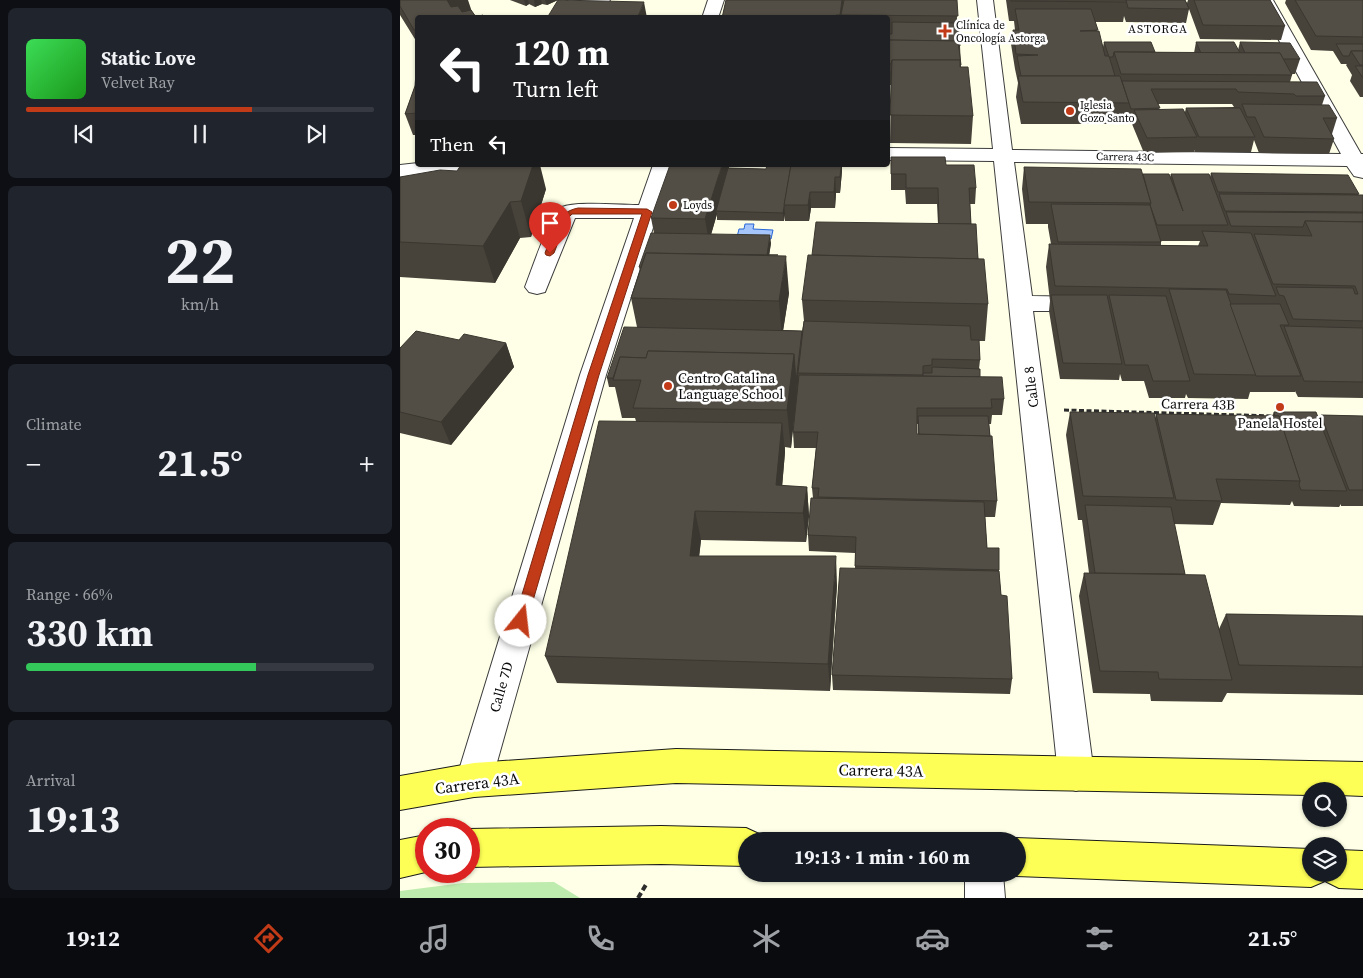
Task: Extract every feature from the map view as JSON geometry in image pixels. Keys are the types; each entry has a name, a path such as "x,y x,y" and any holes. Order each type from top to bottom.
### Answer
{"main road":[{"name":"Carrera 43A","path":"400,793 474,780 676,766 1363,780"},
{"path":"480,848 661,845 738,848"},
{"path":"400,859 415,856"},
{"path":"1026,857 1302,868"},
{"path":"1347,869 1363,870"}],"street":[{"path":"570,6 602,0"},
{"path":"711,15 716,0"},
{"name":"Calle 8","path":"985,0 1076,774"},
{"path":"1265,0 1330,116 1360,165"},
{"path":"1310,115 1330,116"},
{"name":"Carrera 43C","path":"890,154 1003,155 1360,165"},
{"path":"400,171 440,167"},
{"name":"Calle 7D","path":"474,780 593,375 661,167"},
{"path":"537,287 563,218 569,212 647,212"},
{"path":"1021,303 1091,304 1092,288 1102,288"},
{"path":"985,882 986,898"}],"path":[{"name":"Carrera 43B","path":"1033,410 1284,416"}],"green space":[{"path":"554,882 580,898 400,898 400,891 463,883"}],"water":[{"path":"745,224 754,224 753,229 773,230 771,239 736,241 739,229 744,229"}],"building":[{"path":"400,0 447,0 451,7 458,6 462,12 471,10 475,15 415,15 414,30 400,6"},
{"path":"558,0 644,2 638,15 549,15"},
{"path":"726,0 842,0 840,15 723,15"},
{"path":"844,0 957,0 958,16 890,15 841,15"},
{"path":"1126,0 1127,2 1011,1"},
{"path":"1126,0 1185,0 1189,9 1128,8"},
{"path":"1194,0 1270,0 1285,26 1203,25"},
{"path":"1295,0 1363,0 1363,37 1316,36"},
{"path":"1015,9 1091,9 1098,30 1080,31 1099,31 1105,56 1109,56 1115,76 1021,76 1017,56 1038,55 1016,54 1013,30 1019,30"},
{"path":"892,22 958,23 960,46 958,41 890,40 890,34 892,34"},
{"path":"890,40 958,41 961,65 960,60 892,60 891,64"},
{"path":"1104,42 1151,42 1155,52 1114,52 1113,57 1109,57"},
{"path":"1196,42 1234,42 1240,53 1201,53"},
{"path":"1240,42 1290,43 1300,59 1283,59 1280,53 1245,53"},
{"path":"1336,44 1363,44 1363,51 1351,51 1349,56 1343,56"},
{"path":"1351,51 1363,51 1363,65 1360,65"},
{"path":"1114,52 1280,53 1292,75 1121,74"},
{"path":"892,60 960,60 960,67 968,67 973,116 890,115"},
{"path":"1355,66 1363,66 1363,78"},
{"path":"1018,76 1120,76 1129,103 1023,102"},
{"path":"1122,81 1317,82 1325,96 1238,92 1236,89 1151,89 1160,108 1131,109"},
{"path":"415,86 415,113 405,114"},
{"path":"1242,104 1329,105 1337,118 1323,118 1334,139 1264,137 1255,117 1247,117"},
{"path":"1186,108 1240,108 1255,137 1199,137"},
{"path":"1183,109 1197,137 1147,138 1134,110"},
{"path":"891,157 945,157 946,165 974,165 976,188 969,188 971,224 939,224 938,188 906,188 906,174 891,174"},
{"path":"460,167 532,167 521,201 510,202 483,246 400,242 400,177 440,170 457,171"},
{"path":"669,167 721,167 705,219 651,218"},
{"path":"766,167 791,167 783,213 716,211 728,168 766,169"},
{"path":"791,167 841,167 840,177 835,177 834,192 810,192 808,205 784,205"},
{"path":"1024,167 1141,169 1151,203 1029,202"},
{"path":"1211,173 1348,175 1359,194 1218,192"},
{"path":"1143,174 1169,174 1183,211 1171,174 1209,174 1228,225 1157,225"},
{"path":"1219,194 1363,195 1363,212 1225,211"},
{"path":"1051,204 1150,205 1161,242 1058,242"},
{"path":"1226,212 1363,213 1363,222 1305,221 1303,227 1231,226"},
{"path":"1305,221 1363,222 1363,321 1293,319 1284,296 1279,295 1276,287 1353,288 1355,294 1358,294 1355,286 1273,284 1254,234 1312,236"},
{"path":"816,222 976,224 978,259 812,255"},
{"path":"1202,231 1251,233 1276,296 1229,294 1227,289 1055,286 1049,244 1208,246"},
{"path":"651,233 770,235 767,255 646,253 641,267 639,267"},
{"path":"646,253 786,256 779,301 631,298"},
{"path":"808,255 984,259 988,304 802,300"},
{"path":"1169,289 1226,290 1256,375 1194,374"},
{"path":"1051,295 1107,295 1122,364 1063,363"},
{"path":"1109,295 1166,296 1190,381 1153,381 1148,365 1125,365"},
{"path":"1230,304 1280,304 1289,325 1280,325 1301,376 1256,376"},
{"path":"804,321 970,326 971,340 979,340 980,360 932,359 932,365 923,366 923,375 798,373"},
{"path":"1284,326 1363,328 1363,382 1304,381"},
{"path":"624,327 802,331 796,382 794,354 648,351 646,358 620,357 613,378 607,378"},
{"path":"416,331 459,340 464,334 506,343 441,422 400,412 400,348"},
{"path":"648,351 794,354 787,410 633,408 641,380 613,380 620,357 646,358"},
{"path":"932,367 980,369 980,377 923,376 923,373 932,373"},
{"path":"799,375 1002,377 1004,399 991,399 992,408 917,408 917,434 992,436 997,501 818,497 819,488 812,488 818,432 793,432"},
{"path":"1070,412 1154,413 1174,498 1083,496"},
{"path":"1274,412 1316,412 1347,491 1301,490 1300,481 1279,416 1275,416"},
{"path":"1156,414 1279,416 1300,481 1216,479 1222,501 1176,500"},
{"path":"1321,415 1363,416 1363,490 1349,490"},
{"path":"918,416 988,416 990,436 919,434"},
{"path":"599,421 782,423 776,485 807,487 803,513 695,511 690,556 836,556 828,664 545,656"},
{"path":"811,498 984,502 987,548 999,548 999,570 855,566 856,537 808,535"},
{"path":"1085,505 1171,507 1185,574 1095,573"},
{"path":"840,568 999,571 1001,595 1007,596 1012,679 832,675"},
{"path":"1084,573 1205,575 1232,680 1159,679 1158,672 1100,671"},
{"path":"1226,614 1363,616 1363,667 1239,665"}],"place":[{"name":"Clínica de Oncología Astorga","path":"945,31"},
{"name":"Iglesia Gozo Santo","path":"1070,111"},
{"name":"Loyds","path":"673,205"},
{"name":"Centro Catalina Language School","path":"668,386"},
{"name":"Panela Hostel","path":"1280,407"}],"district":[{"name":"ASTORGA","path":"1158,29"}],"route":[{"path":"521,621 593,375 647,212 569,212 563,218 550,253"}]}
